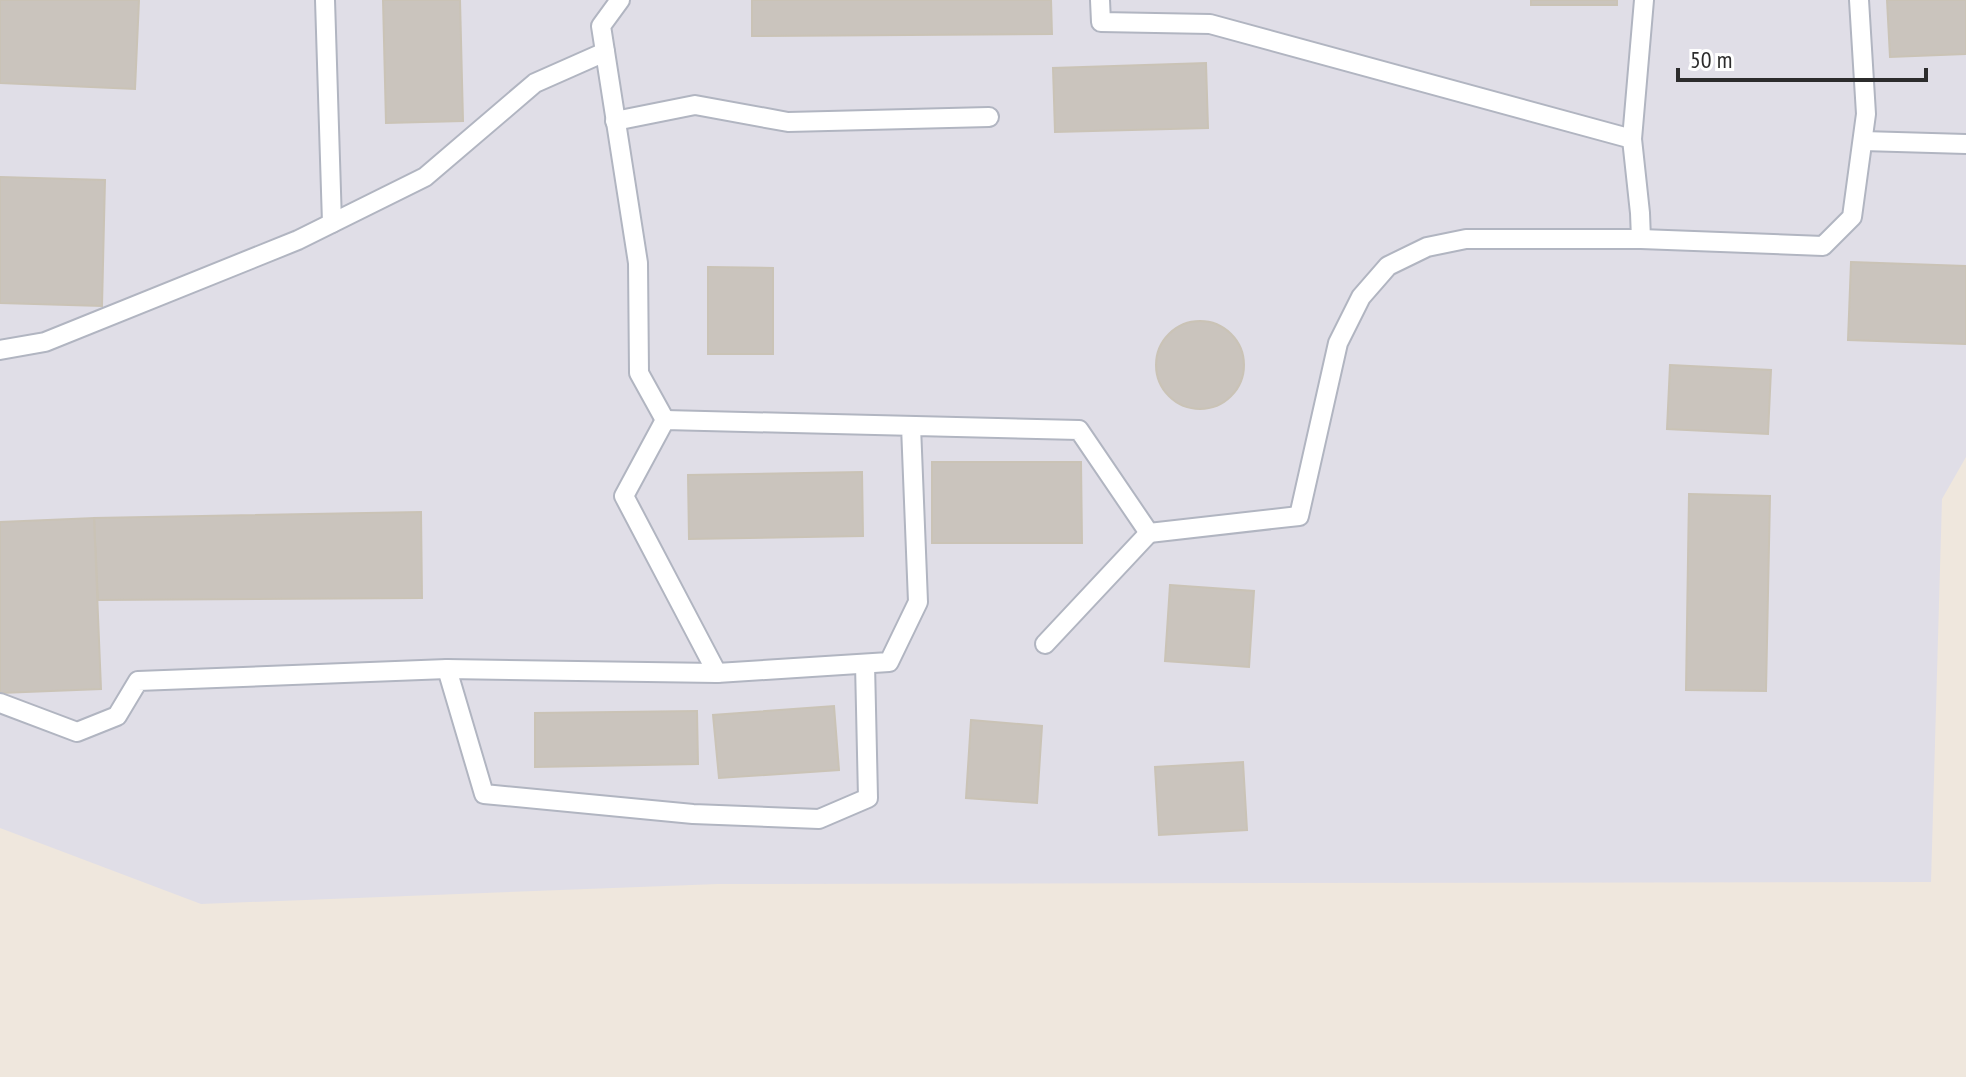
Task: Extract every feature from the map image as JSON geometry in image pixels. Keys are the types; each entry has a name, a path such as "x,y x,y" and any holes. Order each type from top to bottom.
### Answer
{"lane":[{"path":"325,0 332,223"},
{"path":"620,0 601,26 638,263 639,373 665,420"},
{"path":"1100,0 1101,22 1210,24 1632,139"},
{"path":"1641,239 1632,139 1644,0"},
{"path":"1045,644 1149,533 1299,516 1338,343 1361,297 1388,266 1427,247 1466,239 1641,239 1823,246 1852,217 1866,114 1859,0"},
{"path":"0,350 45,342 298,240 425,177 535,83 605,52"},
{"path":"615,121 695,105 788,122 989,117"},
{"path":"1863,141 1966,144"},
{"path":"665,420 1079,430 1149,533"},
{"path":"665,420 624,496 717,673"},
{"path":"0,703 77,732 117,716 138,681 447,669 717,673 889,662 918,602 911,426"},
{"path":"447,669 484,794 693,814 819,819 868,798 865,664"}],"shaded area":[{"path":"0,0 1966,0 1966,457 1942,499 1931,882 718,884 201,904 0,828"}],"building":[{"path":"0,0 139,0 135,89 0,83"},
{"path":"383,0 460,0 463,121 386,123"},
{"path":"752,0 1051,0 1052,34 752,36"},
{"path":"1531,0 1617,0 1617,5 1531,5"},
{"path":"1887,0 1966,0 1966,54 1890,57"},
{"path":"1206,63 1208,128 1055,132 1053,68"},
{"path":"0,177 105,180 102,306 0,303"},
{"path":"1851,262 1966,266 1966,344 1848,340"},
{"path":"708,267 773,268 773,354 708,354"},
{"path":"1200,321 1217,325 1231,334 1240,348 1244,365 1240,382 1231,396 1217,405 1200,409 1183,405 1169,396 1160,382 1156,365 1160,348 1169,334 1183,325"},
{"path":"1670,365 1771,370 1768,434 1667,429"},
{"path":"932,462 1081,462 1082,543 932,543"},
{"path":"862,472 863,536 689,539 688,475"},
{"path":"1689,494 1770,496 1766,691 1686,690"},
{"path":"421,512 422,598 98,600 94,518"},
{"path":"94,518 101,689 0,693 0,522"},
{"path":"1170,585 1254,591 1249,667 1165,661"},
{"path":"834,706 839,770 719,778 713,715"},
{"path":"697,711 698,764 535,767 535,713"},
{"path":"971,720 1042,726 1037,803 966,798"},
{"path":"1243,762 1247,830 1159,835 1155,767"}]}
